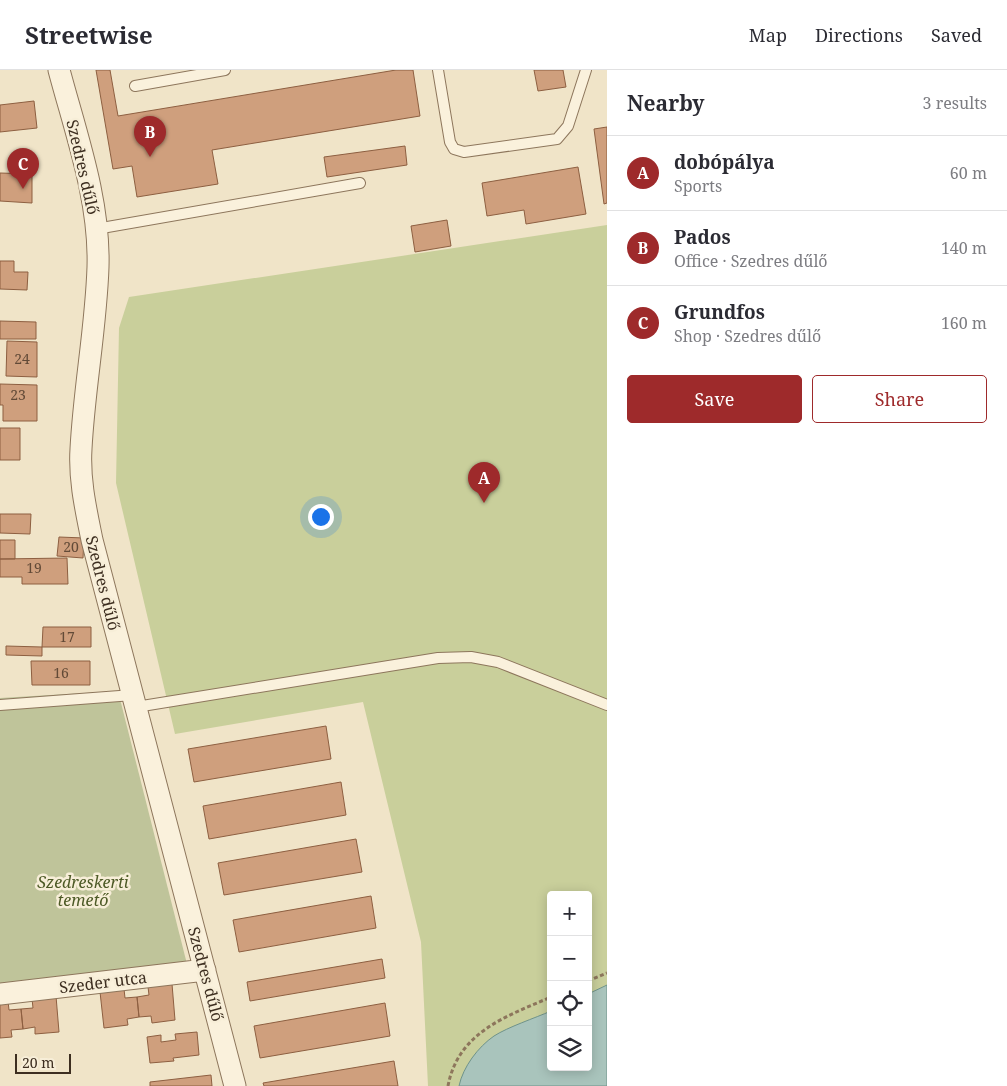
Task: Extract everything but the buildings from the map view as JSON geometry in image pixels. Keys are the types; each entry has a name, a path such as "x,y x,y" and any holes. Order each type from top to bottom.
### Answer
{"street":[{"name":"Szedres dűlő","path":"59,70 89,184 96,230 98,267 80,451 83,493 92,540 235,1086"},
{"name":"Szeder utca","path":"0,994 205,970"}],"lane":[{"path":"135,86 225,70"},
{"path":"438,70 450,142 454,149 464,152 557,139 568,126 586,70"},
{"path":"96,230 360,183"},
{"path":"0,705 134,701 438,658 471,657 498,662 607,706"}],"path":[{"path":"592,979 607,973"},
{"path":"448,1086 450,1074 466,1047 487,1027 547,999"}],"green space":[{"path":"607,225 607,1086 428,1086 421,942 363,702 175,734 116,483 119,328 129,297"},
{"name":"Szedreskerti temető","path":"118,691 187,964 0,984 0,698"}],"water":[{"path":"607,985 607,1086 459,1086 468,1065 488,1041 507,1029 547,1013 547,1071 592,1071 592,992"}],"place":[{"name":"Pados","path":"150,157"},
{"name":"Grundfos","path":"23,189"},
{"name":"dobópálya","path":"484,503"}]}
